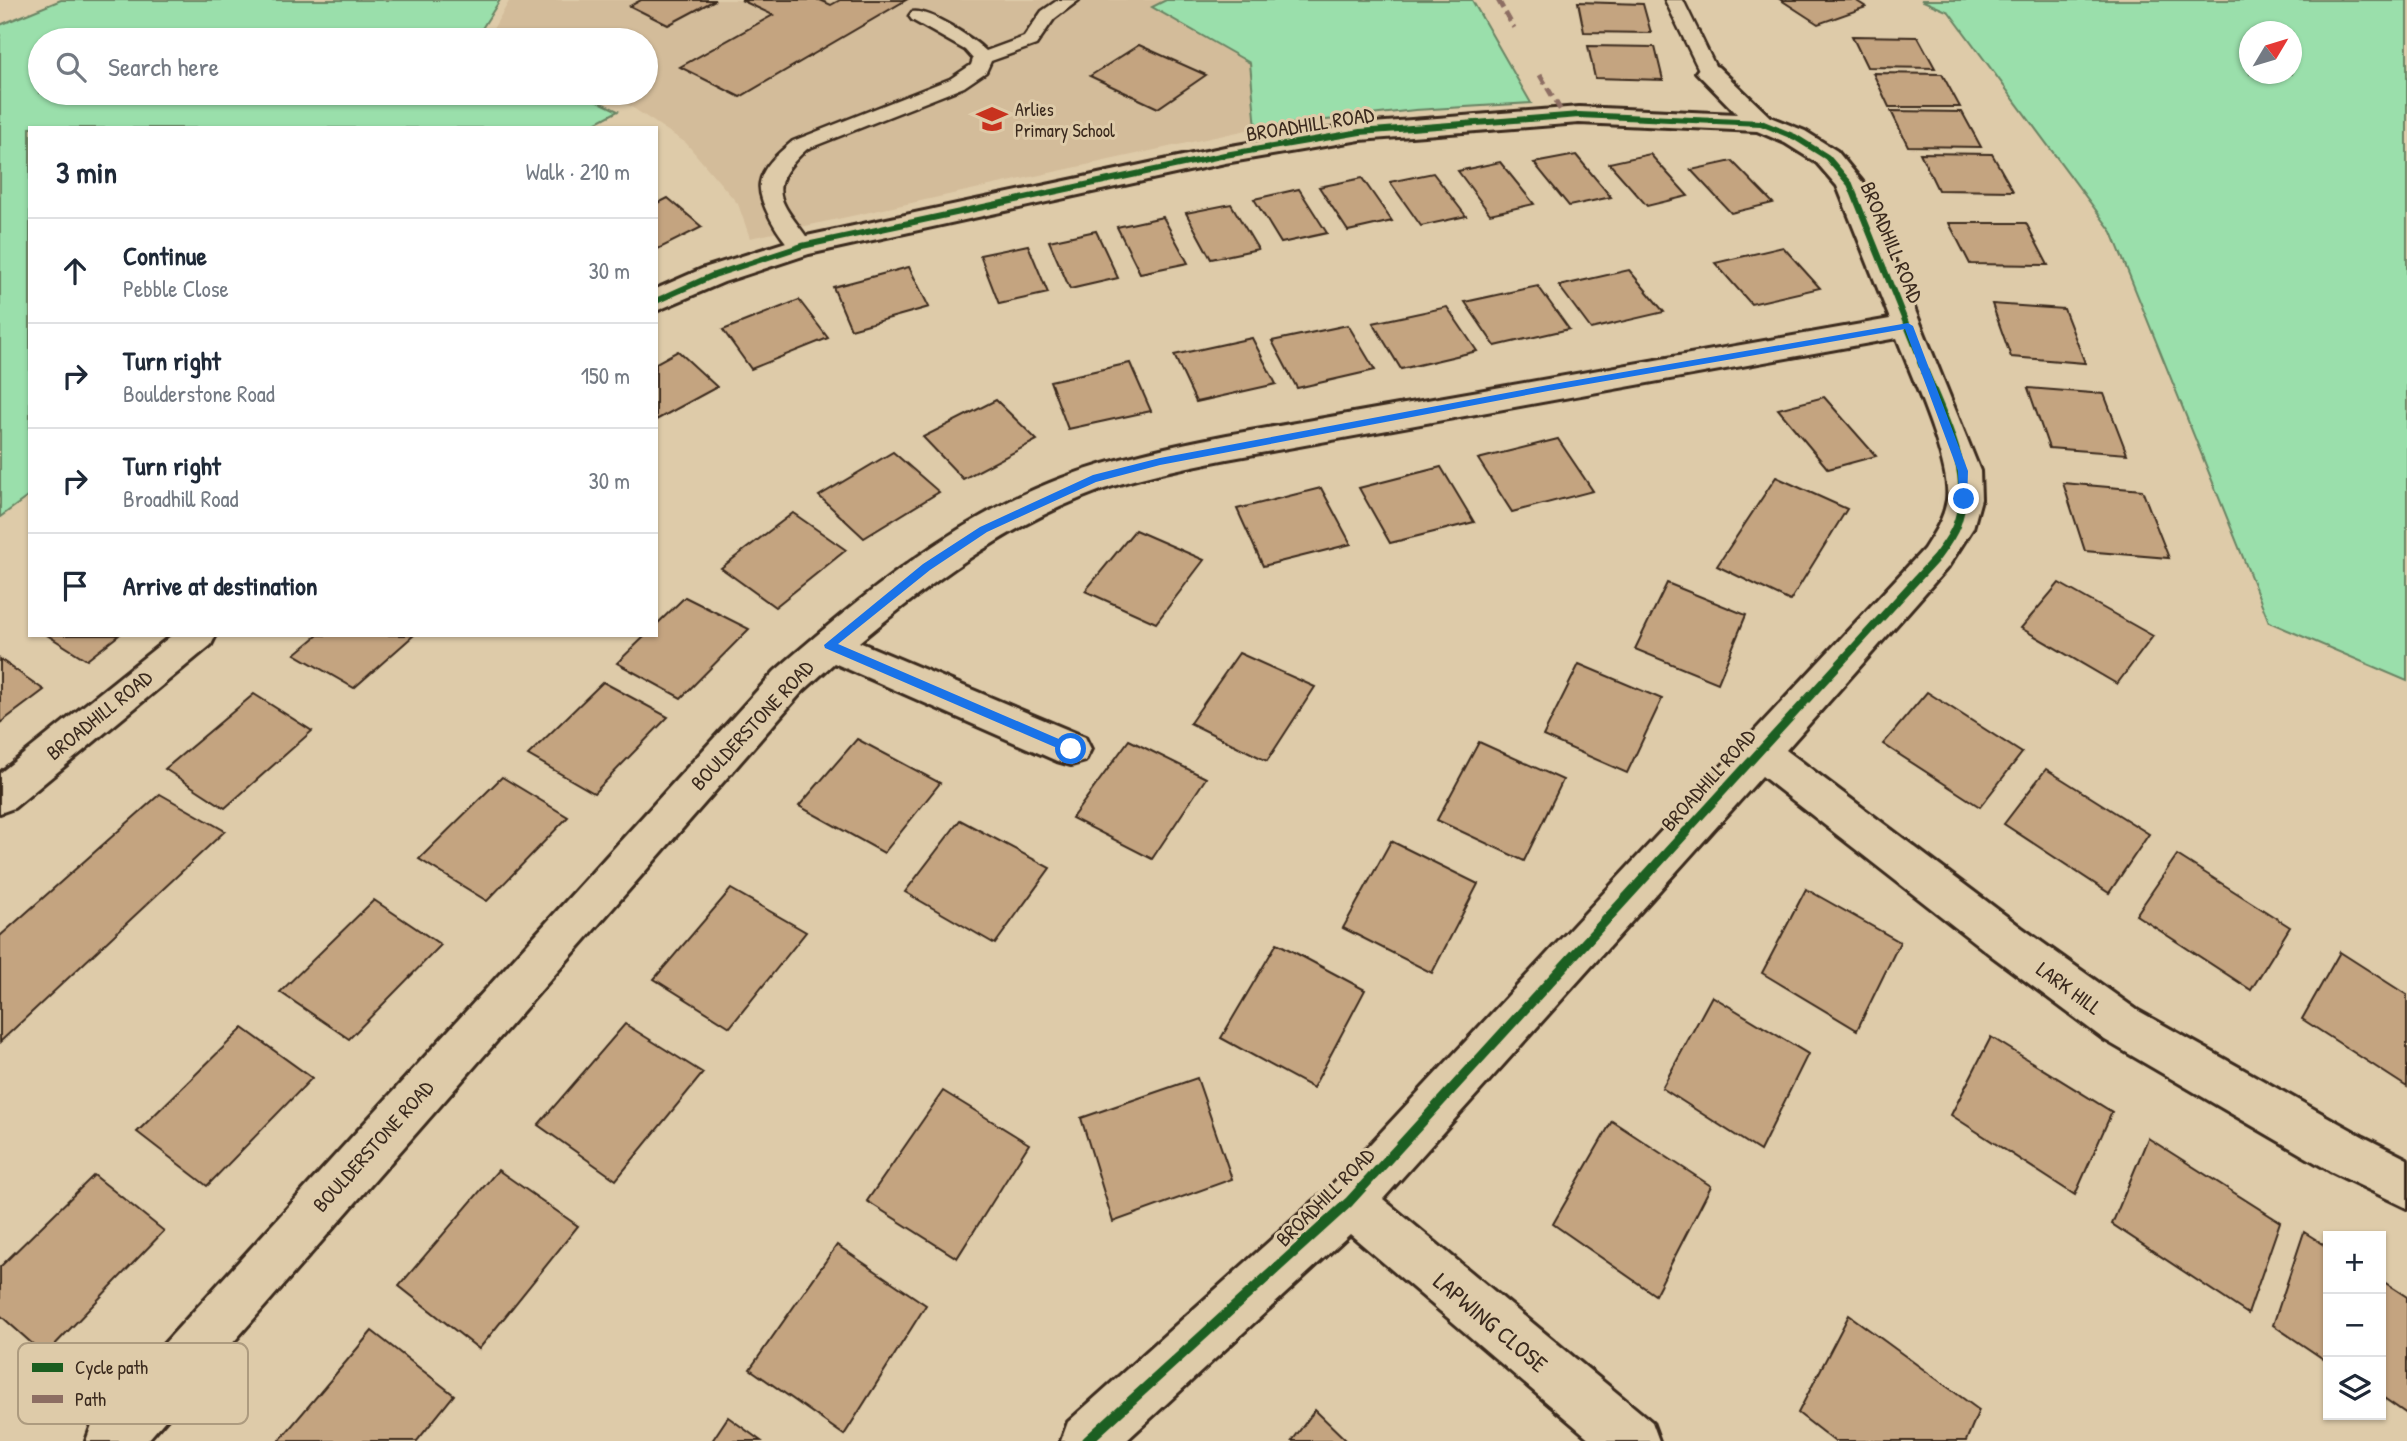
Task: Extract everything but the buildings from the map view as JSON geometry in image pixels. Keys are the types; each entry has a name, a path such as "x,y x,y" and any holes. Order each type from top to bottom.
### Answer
{"street":[{"path":"1709,72 1761,123"},
{"name":"BROADHILL ROAD","path":"658,300 714,275 802,246 1225,155 1360,132 1579,115 1761,123 1795,137 1827,157 1850,184 1963,471 1964,499 1956,528 1936,558 1349,1202 1087,1441"},
{"name":"BOULDERSTONE ROAD","path":"199,1343 788,682 829,645 926,567 983,529 1093,479 1160,462 1534,390 1908,326"},
{"name":"BROADHILL ROAD","path":"0,796 196,637"},
{"path":"829,645 1071,749"},
{"name":"LARK HILL","path":"1758,751 2007,942 2121,1025 2347,1154 2407,1184"},
{"name":"LAPWING CLOSE","path":"1349,1202 1633,1441"},
{"name":"BOULDERSTONE ROAD","path":"112,1441 127,1424"}],"lane":[{"path":"802,246 772,209 769,181 781,161 800,145 957,83 979,68 983,58 1030,41 1048,15 1070,0"},
{"path":"1674,0 1709,72"},
{"path":"918,16 971,46 983,58"}],"shaded area":[{"name":"Arlies Primary School","path":"510,0 1472,0 1531,103 1415,110 1256,128 750,238 738,204 686,143 628,105 658,105 658,28 493,28"}],"green space":[{"path":"61,0 500,0 482,28 28,28 28,105 606,105 618,111 590,126 28,126 28,496 0,517 0,25"},
{"path":"1166,0 1472,0 1531,103 1415,110 1256,128 1250,63 1152,7"},
{"path":"1921,0 2407,0 2407,681 2269,622 2112,232 1949,12"}],"marked path":[{"path":"1498,0 1514,28"},
{"path":"1540,75 1564,116"}],"cycle path":[{"path":"658,300 714,275 802,246 1225,155 1360,132 1579,115 1761,123 1795,137 1827,157 1850,184 1963,471 1964,499 1956,528 1936,558 1349,1202 1087,1441"}],"place":[{"name":"Arlies Primary School","path":"992,119"}],"route":[{"path":"1071,749 829,645 926,567 983,529 1093,479 1160,462 1548,388 1908,326 1963,471 1964,499"}]}
